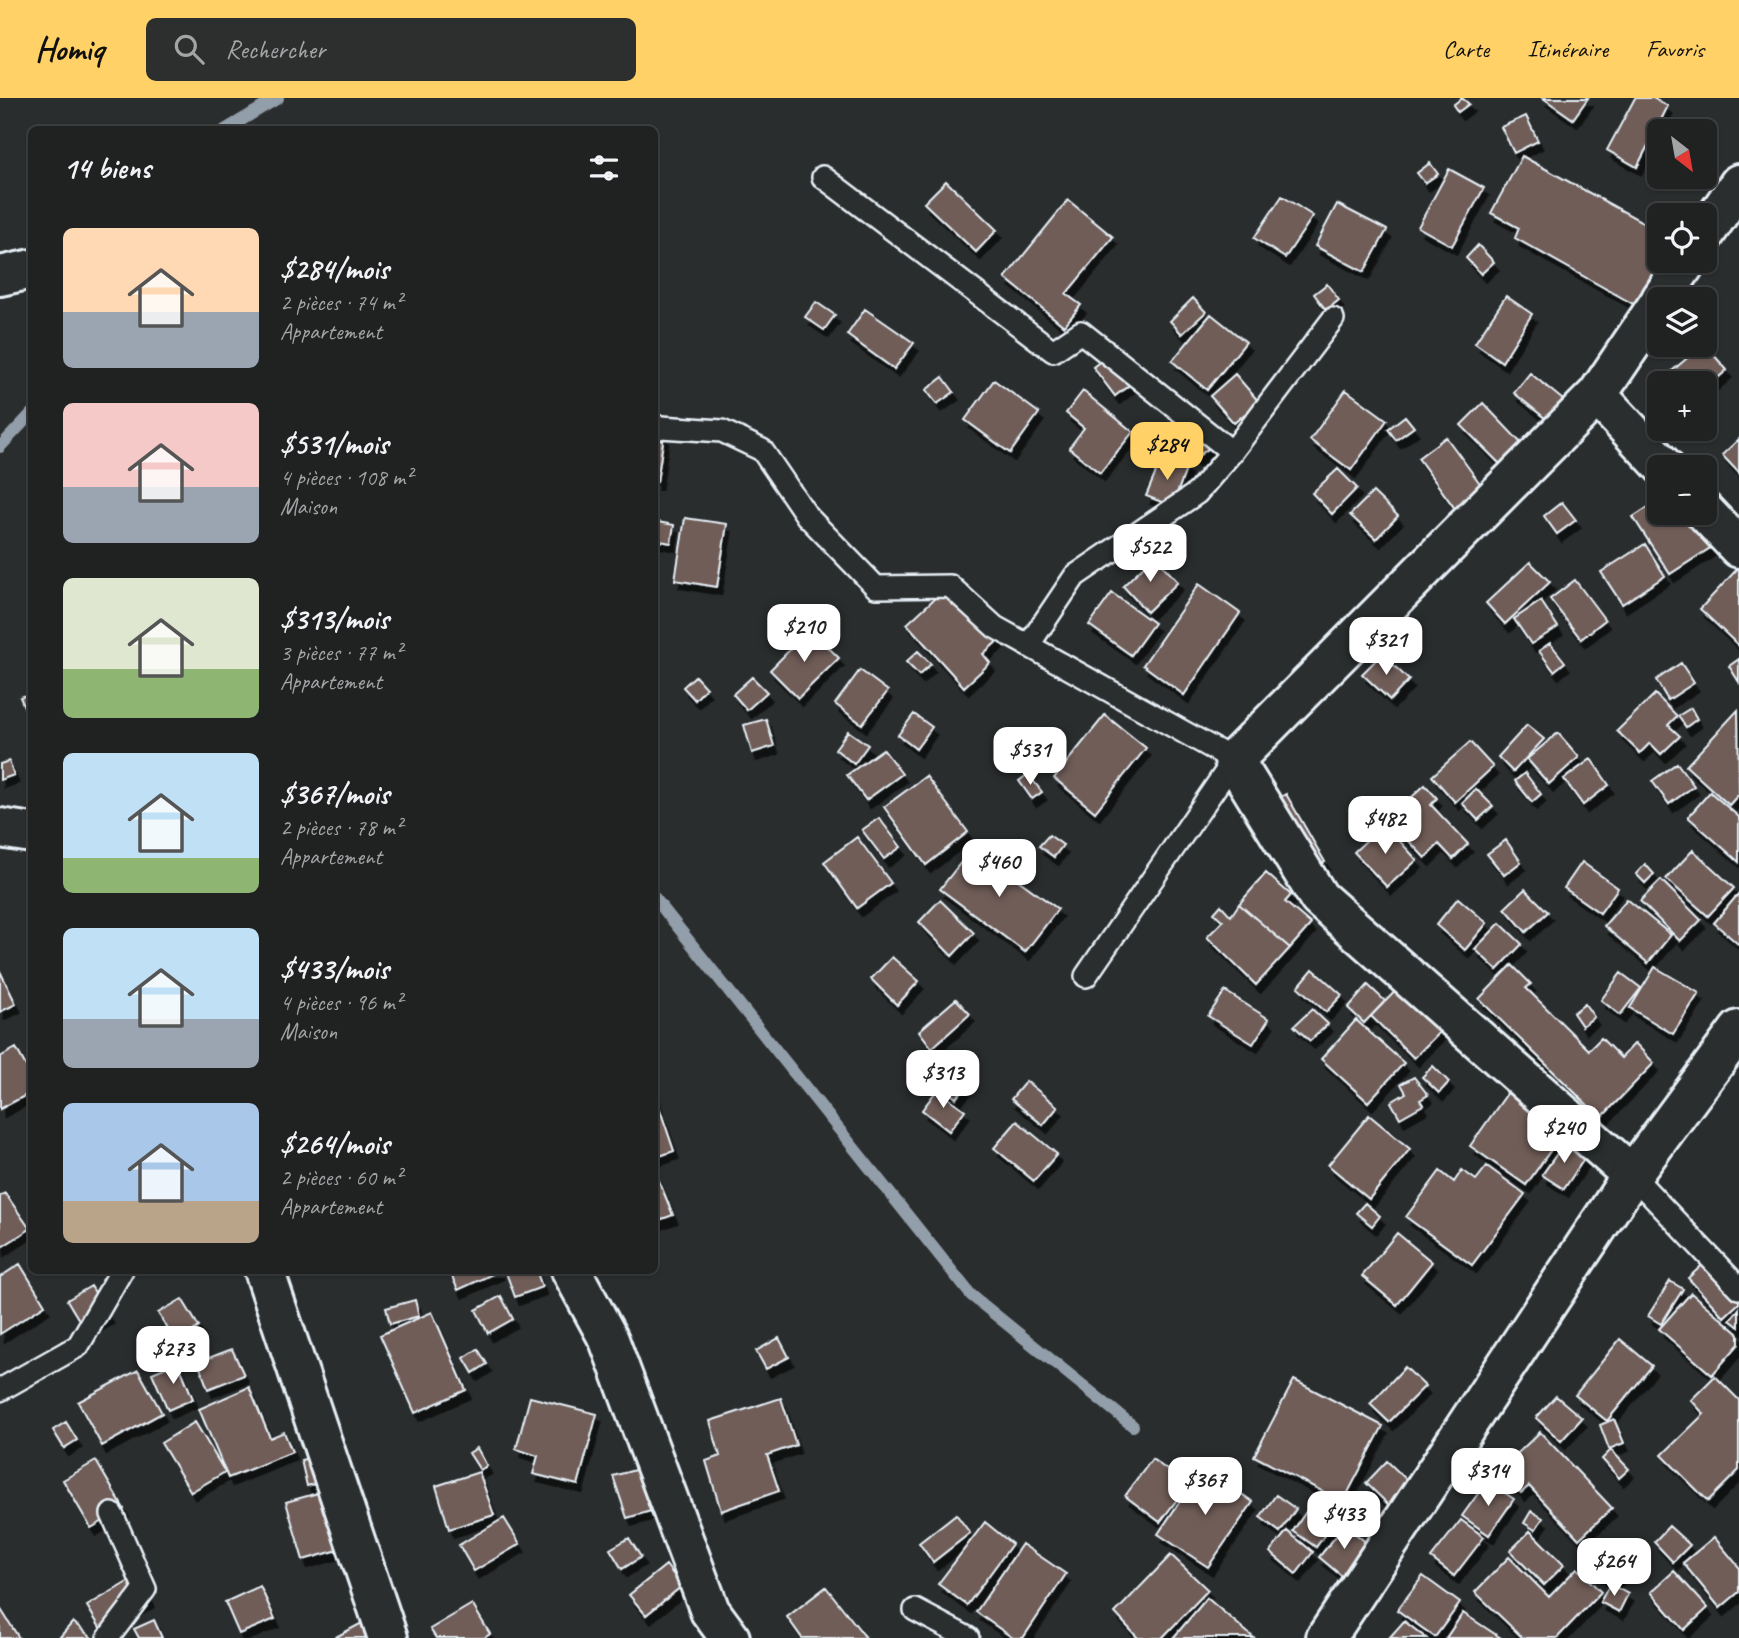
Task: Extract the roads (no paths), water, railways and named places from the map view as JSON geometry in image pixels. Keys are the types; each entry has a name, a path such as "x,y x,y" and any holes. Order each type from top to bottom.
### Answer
{"street":[{"path":"1717,216 1739,184"},
{"path":"0,276 28,270"},
{"path":"1632,1175 1319,898 1234,760 1597,395 1647,320"},
{"path":"1597,395 1653,455"},
{"path":"1717,525 1739,548"},
{"path":"0,828 28,832"},
{"path":"1326,1638 1632,1175 1739,1030"},
{"path":"265,1274 388,1638"},
{"path":"573,1274 609,1340 710,1611 730,1638"}],"lane":[{"path":"823,177 1053,351 1081,332 1232,452"},
{"path":"1028,646 1075,576 1197,493 1232,452 1333,319"},
{"path":"658,428 722,431 762,450 807,516 876,587 950,586 995,628 1234,760 1086,976"},
{"path":"1632,1175 1739,1288"},
{"path":"0,1390 78,1346 120,1274"},
{"path":"108,1638 145,1589 112,1514"},
{"path":"915,1610 968,1638"}],"waterway":[{"path":"232,126 278,98"},
{"path":"0,447 28,417"},
{"path":"658,902 971,1295 1133,1426"}]}
